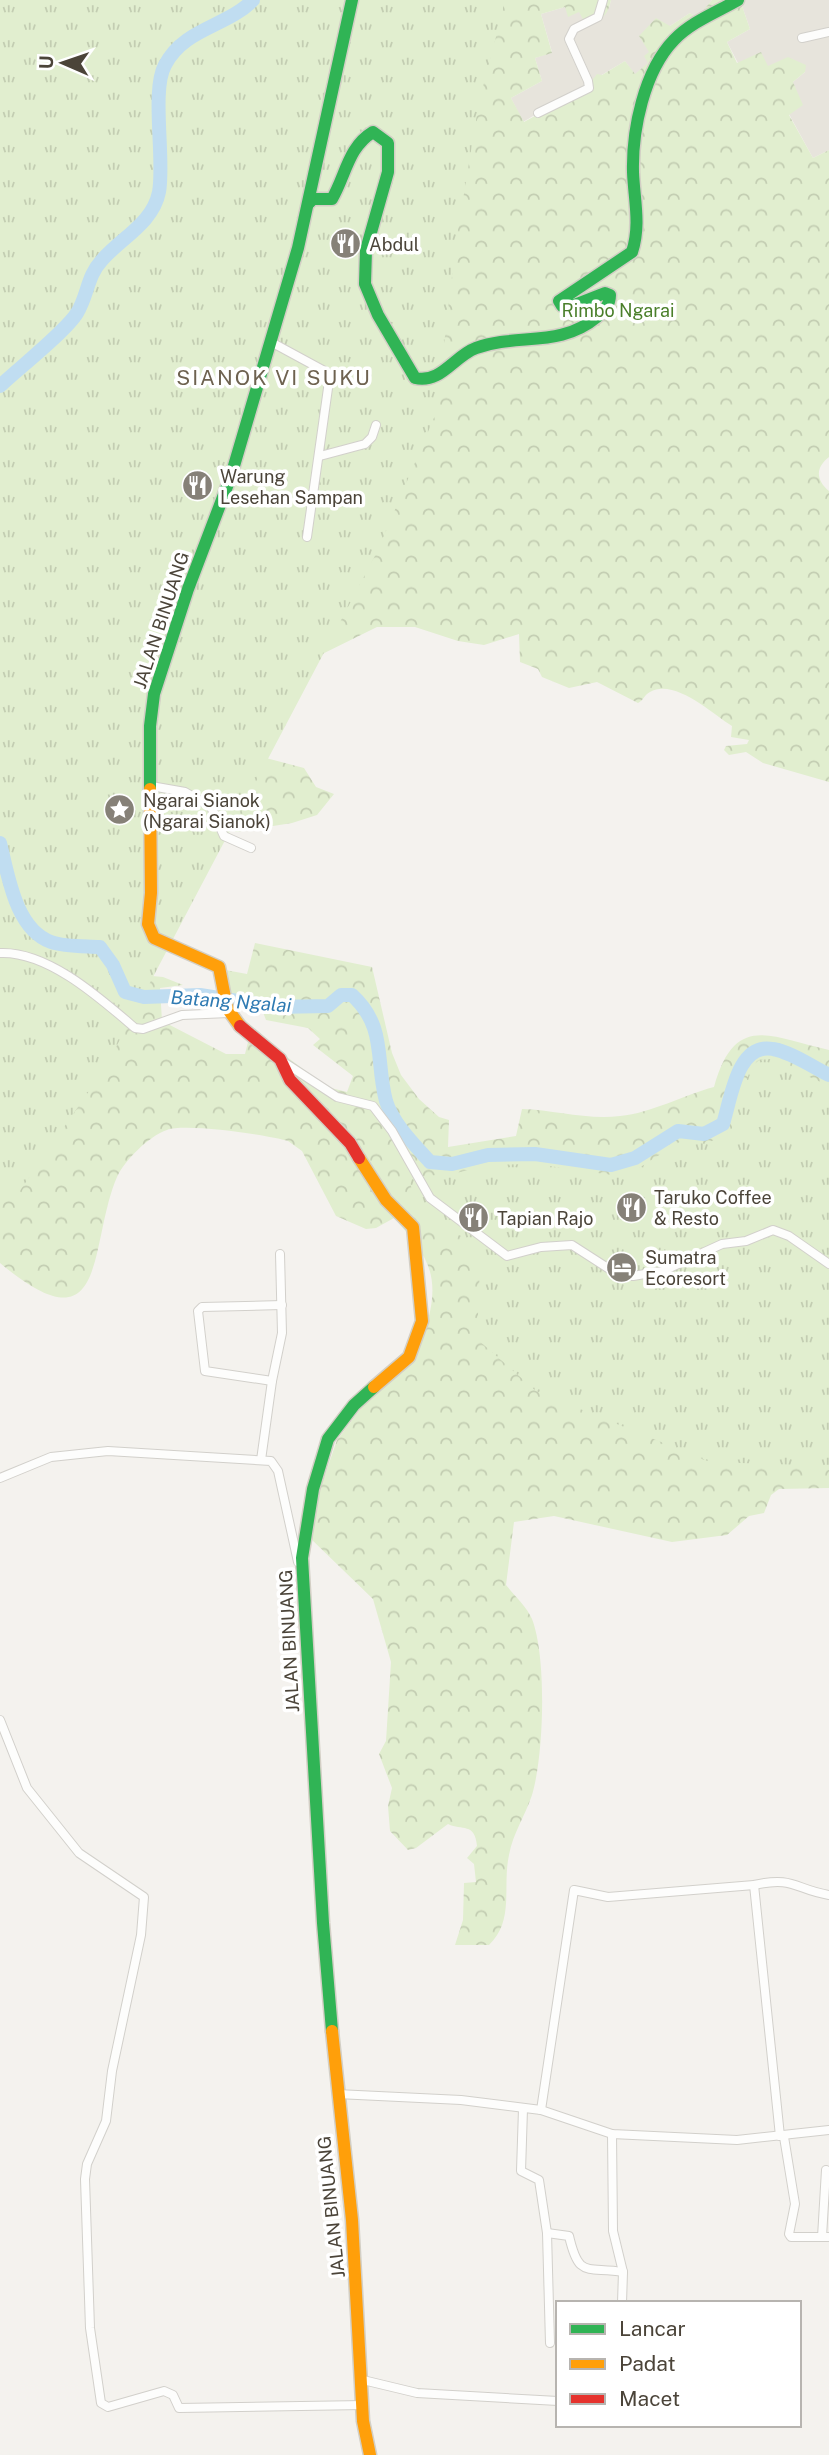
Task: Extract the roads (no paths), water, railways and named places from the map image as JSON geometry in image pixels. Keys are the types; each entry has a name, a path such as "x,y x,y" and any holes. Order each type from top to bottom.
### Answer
{"main road":[{"name":"JALAN BINUANG","path":"352,0 308,204 271,342 231,475 188,589 154,694 149,929 153,938 219,967 228,1010 242,1030 280,1059 290,1080 351,1143 386,1200 413,1227 422,1321 418,1339 409,1357 354,1405 328,1439 313,1489 301,1578 318,1853 337,2094 352,2220 363,2380 363,2421 370,2455"},
{"path":"308,204 313,199 332,199 343,184 349,157 365,135 373,132 388,143 388,172 366,250 365,284 378,315 415,378 426,381 434,378 471,349 579,333 608,306 610,295 605,293 569,307 562,306 559,301 632,252 637,230 632,158 635,130 663,54 672,41 686,30 738,0"}],"street":[{"path":"538,113 589,88 569,39 574,29 598,17 603,0"},
{"path":"802,38 829,32"},
{"path":"271,342 330,374 307,537"},
{"path":"320,456 365,444 372,438 376,425"},
{"path":"150,786 185,792 196,801 211,807 224,836 251,848"},
{"path":"0,953 29,955 83,985 135,1028 143,1029 182,1015 228,1010"},
{"path":"280,1059 337,1097 373,1106 392,1131 430,1199 507,1256 541,1247 572,1245 614,1272 634,1276 663,1271 722,1244 746,1241 773,1230 789,1236 829,1264"},
{"path":"261,1460 282,1333 280,1254"},
{"path":"272,1381 205,1371 198,1311 202,1307 214,1305 282,1304"},
{"path":"0,1478 51,1457 108,1451 271,1461 278,1471 301,1578"},
{"path":"0,1720 27,1788 79,1853 145,1897 141,1935 112,2071 106,2121 87,2164 85,2179 90,2328 101,2403 108,2407 164,2391 173,2395 178,2408 363,2405"},
{"path":"541,2110 574,1890 608,1897 792,1881 814,1892 829,1895"},
{"path":"754,1885 782,2136 795,2204 789,2234 791,2237 825,2237 826,2170"},
{"path":"337,2094 461,2100 541,2110 612,2134 737,2140 829,2130"},
{"path":"523,2109 521,2171 539,2180 542,2186 547,2233 550,2343"},
{"path":"612,2134 613,2231 624,2272 622,2301"},
{"path":"547,2233 569,2236 573,2257 586,2269 624,2272"},
{"path":"363,2380 417,2393 556,2401"}],"waterway":[{"path":"0,386 71,321 81,306 97,266 143,221 156,203 160,178 159,91 165,65 183,43 243,9 253,0"},
{"name":"Batang Ngalai","path":"0,843 10,885 29,925 51,942 69,946 100,947 113,965 125,992 144,997 200,995 275,1007 328,1006 341,995 352,995 371,1019 389,1110 405,1134 430,1162 452,1164 488,1155 535,1154 611,1165 635,1158 678,1131 704,1134 723,1124 743,1063 751,1054 761,1049 787,1053 829,1075"}],"place":[{"name":"Abdul","path":"346,244"},
{"name":"Warung Lesehan Sampan","path":"197,486"},
{"name":"Ngarai Sianok (Ngarai Sianok)","path":"120,810"},
{"name":"Taruko Coffee & Resto","path":"631,1207"},
{"name":"Tapian Rajo","path":"474,1218"},
{"name":"Sumatra Ecoresort","path":"622,1267"}],"district":[{"name":"SIANOK VI SUKU","path":"274,377"}],"park label":[{"name":"Rimbo Ngarai","path":"618,310"}]}
